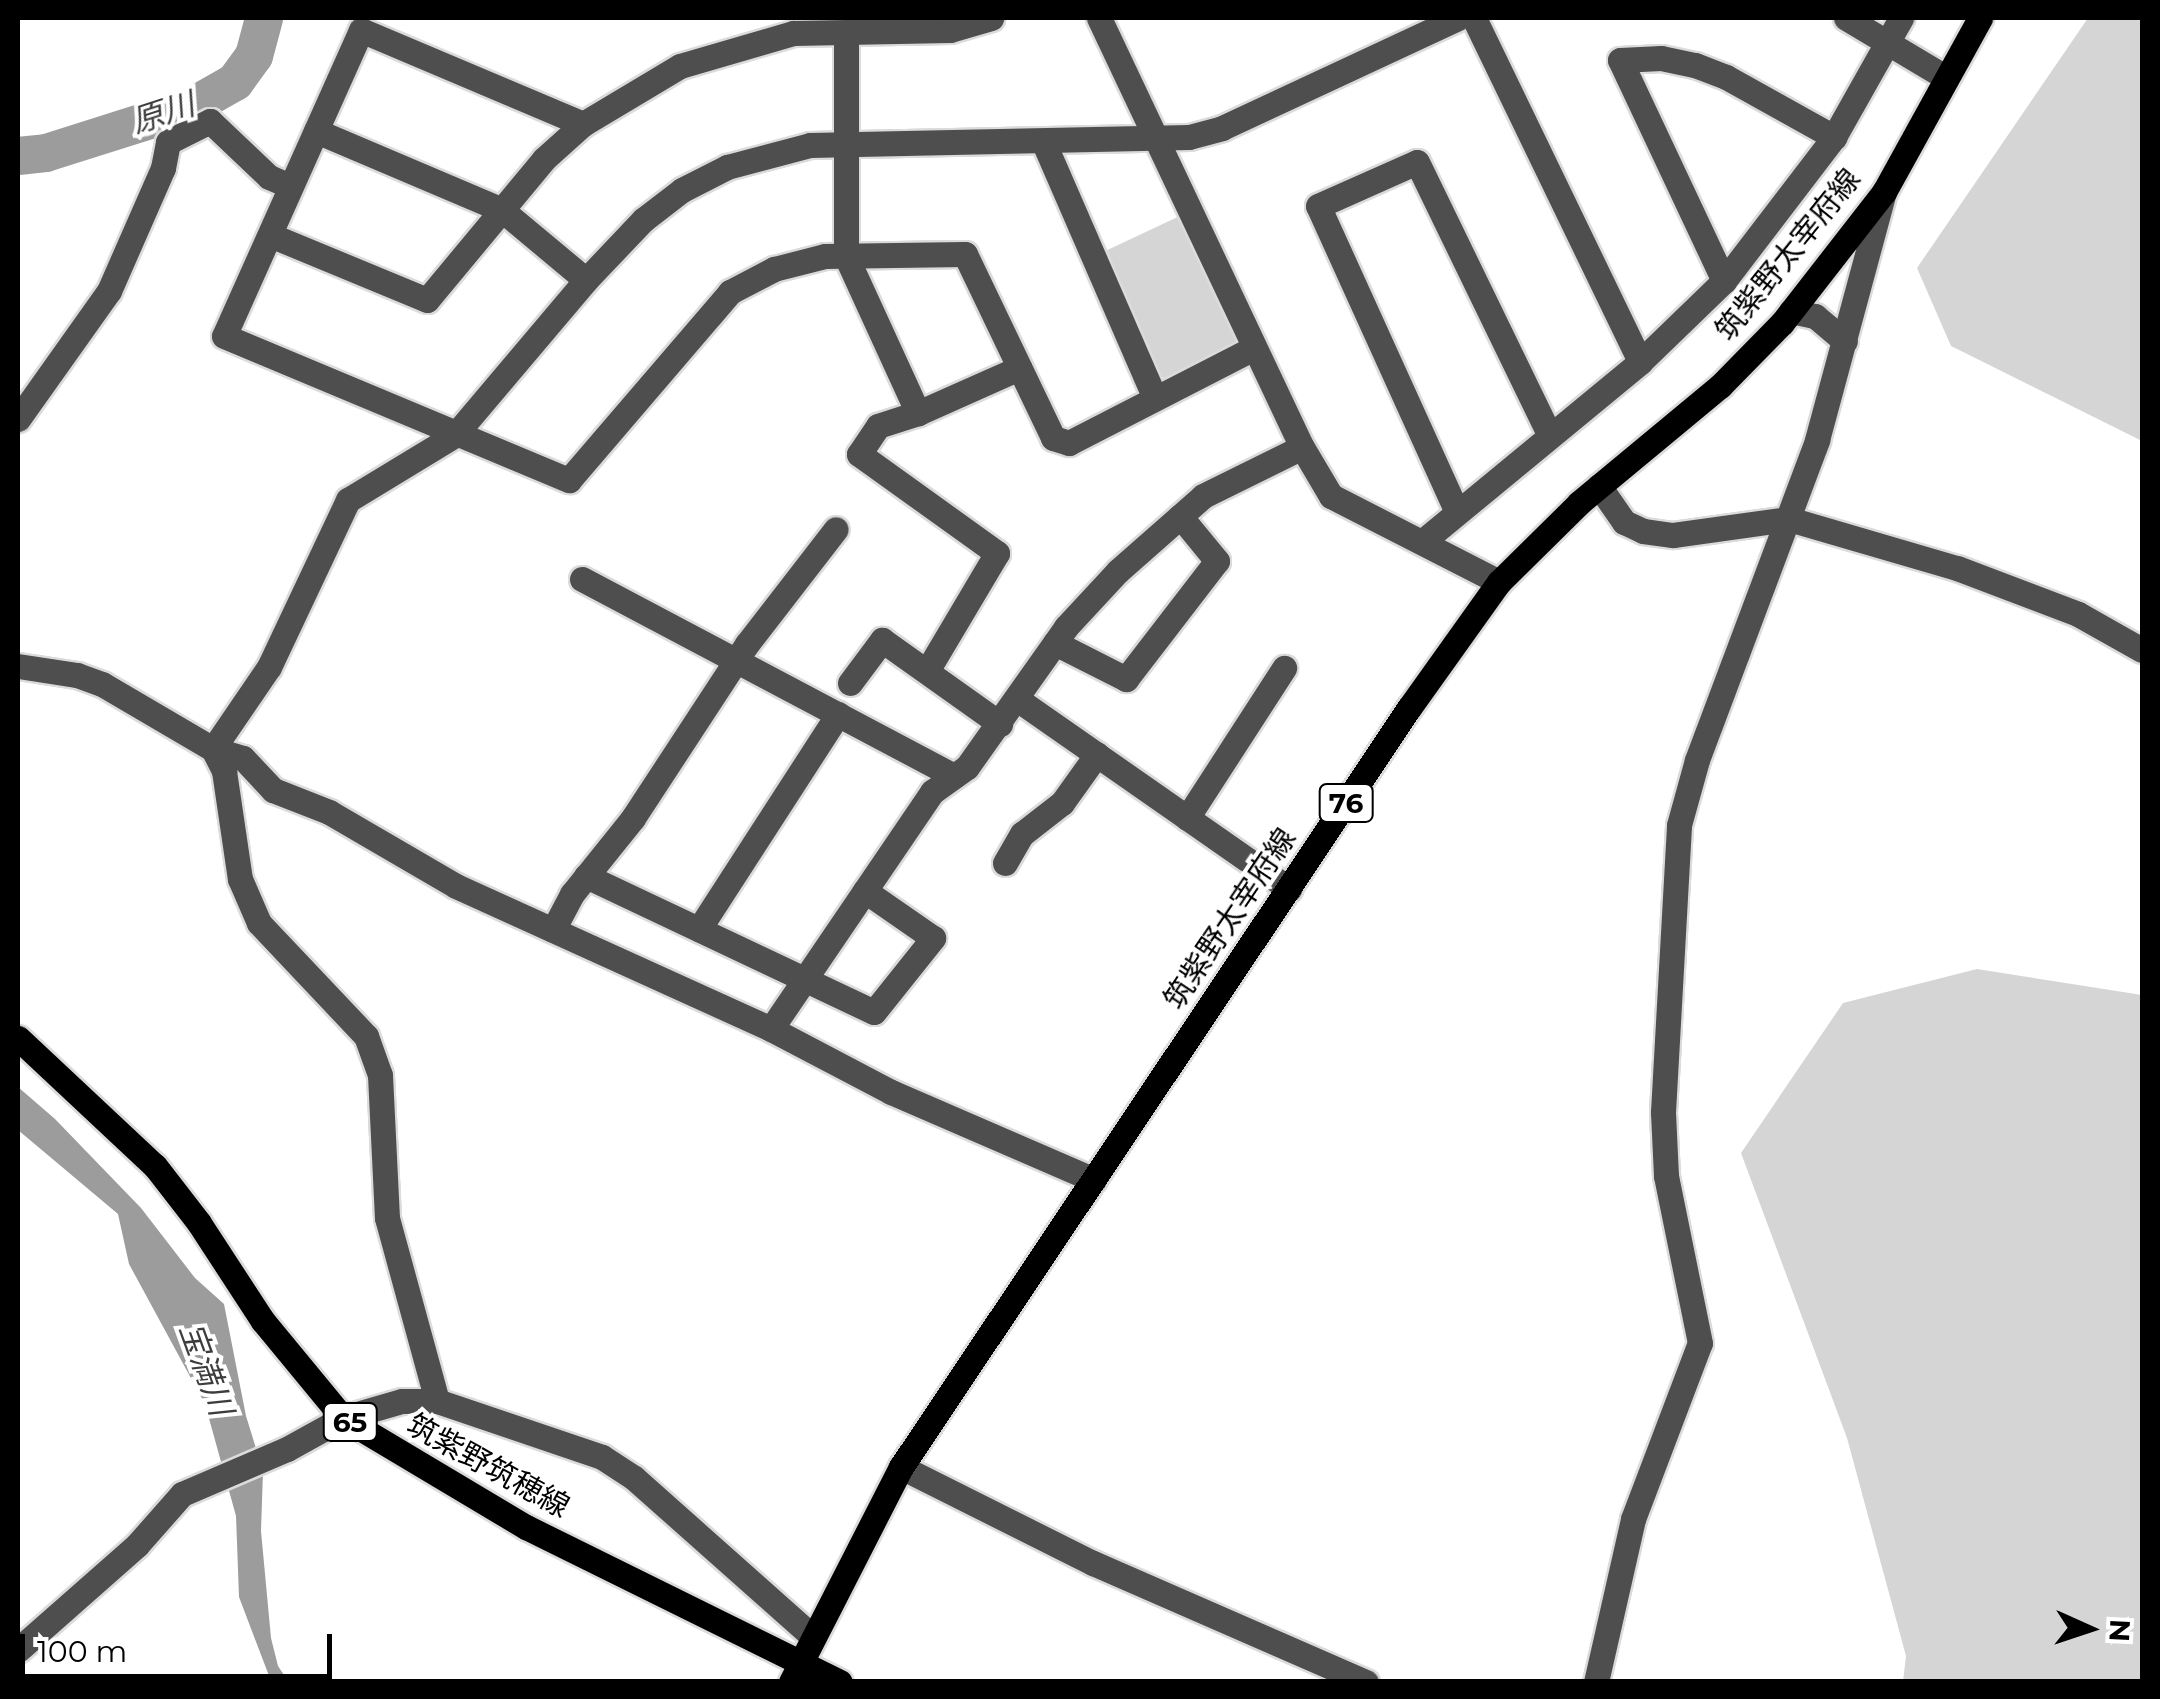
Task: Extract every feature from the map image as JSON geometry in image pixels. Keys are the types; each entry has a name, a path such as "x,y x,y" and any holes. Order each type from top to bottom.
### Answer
{"main road":[{"name":"筑紫野太宰府線","path":"796,1671 901,1467 1499,582 1599,486 1720,386 1792,311 1884,192 1980,18"},
{"name":"筑紫野筑穂線","path":"18,1038 155,1166 199,1223 263,1320 343,1418 526,1527 796,1671 840,1682"}],"street":[{"path":"270,234 427,300 544,159 583,124 680,66 793,33 950,30 990,18"},
{"path":"1099,18 1254,348 1330,496 1499,582"},
{"path":"213,749 269,667 348,500 455,434 586,280 643,220 682,190 760,155 810,145 1156,140 1222,128 1458,18"},
{"path":"1474,18 1640,362"},
{"path":"1846,18 1945,77"},
{"path":"1422,542 1548,434 1640,362 1724,282 1834,137 1901,18"},
{"path":"583,124 361,30 224,336 569,480 730,292 774,270 825,256 965,254 1053,438 1069,442 1254,348"},
{"path":"846,32 846,256 918,414"},
{"path":"1724,282 1620,60 1660,58 1695,65 1726,77 1834,137"},
{"path":"18,419 109,291 144,215 168,142 210,121 269,177 290,186"},
{"path":"316,131 502,210 586,280"},
{"path":"1044,143 1155,398"},
{"path":"1457,512 1318,206 1416,162 1548,434"},
{"path":"1596,1682 1633,1518 1700,1342 1671,1209 1663,1112 1680,826 1697,760 1789,519 1845,341 1884,192"},
{"path":"1792,311 1815,316 1845,341"},
{"path":"928,670 998,552 860,454 878,426 918,414 1018,368"},
{"path":"771,1030 932,792 954,776 1000,724 1055,644 1118,571 1203,496 1302,447"},
{"path":"1599,486 1624,522 1643,531 1673,535 1789,519 1957,568 2078,614 2142,650"},
{"path":"1055,644 1126,679 1218,561 1180,516"},
{"path":"553,930 586,876 633,818 737,660 836,529"},
{"path":"582,578 954,776"},
{"path":"850,683 882,640 1000,724"},
{"path":"18,666 77,674 102,684 213,749 243,758 272,790 329,812 456,886 771,1030 891,1092 1094,1180"},
{"path":"1187,818 1284,668"},
{"path":"1017,699 1288,889"},
{"path":"699,929 838,714"},
{"path":"213,749 224,771 240,879 259,923 366,1036 380,1075 387,1218 437,1401"},
{"path":"1005,864 1022,834 1062,803 1096,754"},
{"path":"586,876 874,1012 933,938 865,891"},
{"path":"18,1650 137,1545 182,1494 287,1448 343,1418 402,1401 437,1401 602,1457 634,1478 814,1638"},
{"path":"901,1467 1093,1563 1366,1682"}],"shaded area":[{"path":"2088,18 2142,18 2142,441 1951,346 1917,268"},
{"path":"1184,214 1240,335 1234,349 1171,380 1156,375 1101,253"},
{"path":"1977,969 2142,995 2142,1681 1903,1681 1906,1656 1847,1438 1741,1153 1843,1003"}],"water":[{"name":"宝満川","path":"18,1087 55,1119 141,1208 195,1278 224,1304 246,1416 263,1471 261,1531 271,1638 278,1666 288,1681 271,1681 239,1597 236,1516 205,1404 129,1264 118,1214 18,1130"}],"waterway":[{"name":"原川","path":"18,156 46,153 191,107 235,82 254,56 264,18"}]}
